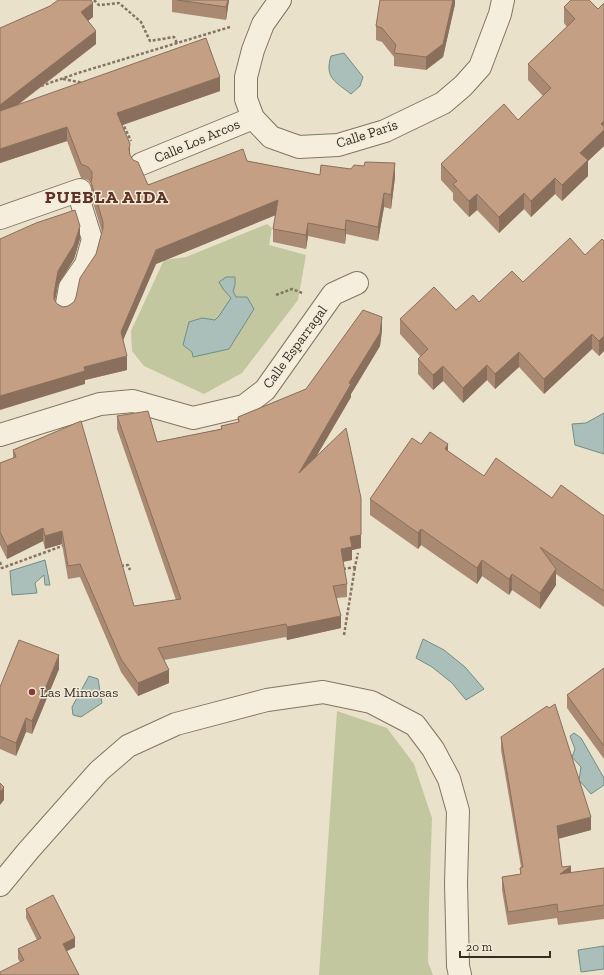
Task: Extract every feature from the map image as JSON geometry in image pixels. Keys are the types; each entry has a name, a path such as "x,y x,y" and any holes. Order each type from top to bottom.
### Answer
{"street":[{"name":"Calle París","path":"280,0 264,24 253,50 246,77 246,99 253,118 271,138 299,148 338,145 385,131 442,102 462,86 480,67 500,14 503,0"},
{"name":"Calle Los Arcos","path":"137,155 253,118"},
{"path":"0,218 78,191 92,239 84,264 69,287 65,309"},
{"name":"Calle Esparragal","path":"0,435 100,404 133,401 193,418 244,406 265,390 333,294 357,283"},
{"path":"0,885 33,845 99,771 128,746 176,724 267,700 323,692 371,702 415,725 434,749 449,779 458,811 456,883 458,966 460,975"}],"path":[{"path":"94,0 99,5 119,3 141,22 150,41 174,36 177,43"},
{"path":"35,88 230,27"},
{"path":"62,79 84,83 90,88"},
{"path":"121,119 137,155"},
{"path":"0,562 2,568 70,543"},
{"path":"344,635 358,553"},
{"path":"114,567 128,566 130,570"},
{"path":"340,570 355,567"}],"green space":[{"path":"267,224 272,228 269,245 306,255 298,300 242,373 204,394 144,366 132,351 131,331 164,260 186,257"},
{"path":"337,711 387,728 414,764 432,818 428,962 433,975 319,975"}],"water":[{"path":"344,53 363,77 360,86 351,94 336,83 330,75 329,70 331,56"},
{"path":"226,277 235,277 233,291 236,297 247,297 254,309 229,349 193,357 192,352 183,345 189,322 202,318 215,320 219,316 231,298 219,282"},
{"path":"604,413 604,454 575,445 572,424 586,423"},
{"path":"45,560 50,585 45,585 44,575 35,583 37,593 12,595 10,571"},
{"path":"423,639 444,650 465,667 484,689 466,700 452,683 432,667 416,658"},
{"path":"89,676 98,679 102,703 81,717 73,715 72,707"},
{"path":"574,733 581,738 604,778 604,785 591,794 579,780 581,767 572,757 575,749 570,736"},
{"path":"604,946 604,969 581,972 578,950"}],"building":[{"path":"58,0 91,0 93,3 81,12 96,31 0,105 0,28 50,6"},
{"path":"177,0 228,0 226,7"},
{"path":"380,0 453,0 443,44 426,57 394,53 396,45 382,28 376,26"},
{"path":"571,0 589,0 598,9 604,3 604,121 601,124 604,126 604,130 580,153 588,160 562,185 555,178 531,201 524,193 499,217 477,194 469,201 453,184 457,181 441,164 504,104 518,120 551,88 528,64 575,19 564,7"},
{"path":"206,38 220,77 117,113 130,144 130,155 133,160 138,162 148,185 243,149 247,161 320,175 321,165 351,169 354,165 364,166 365,162 395,163 391,195 384,193 378,227 346,220 345,230 308,223 306,235 273,229 278,200 156,250 121,332 127,356 84,367 85,371 0,396 0,239 36,223 75,210 80,226 74,245 58,271 54,293 54,299 57,304 63,307 74,302 80,278 96,254 103,228 103,222 91,182 92,172 88,167 81,164 67,127 0,149 0,111"},
{"path":"570,238 585,255 602,239 604,241 604,336 599,341 592,334 544,379 519,352 495,374 487,365 463,388 443,366 433,375 418,359 428,349 400,319 434,287 456,310 473,295 479,302 512,271 523,282"},
{"path":"363,310 382,317 380,333 349,383 351,384 299,473 346,428 361,498 361,535 350,537 352,547 341,549 347,584 333,586 341,616 287,627 286,624 158,648 169,670 138,683 121,659 80,564 68,566 62,531 45,536 43,528 7,546 0,532 0,463 16,457 13,450 81,421 134,606 181,599 117,416 148,411 157,442 222,429 221,426 239,422 238,417 306,389"},
{"path":"430,432 448,444 445,449 484,476 496,458 552,498 561,485 604,516 604,591 540,547 556,569 540,593 512,574 509,579 482,560 477,568 421,529 418,533 370,499 412,438 421,444"},
{"name":"Las Mimosas","path":"19,640 59,655 32,721 26,718 16,743 0,736 0,687"},
{"path":"604,668 604,746 567,695"},
{"path":"555,704 591,817 557,826 562,867 571,866 560,874 604,868 604,905 558,912 557,904 508,912 502,877 521,874 520,868 523,867 501,737 547,706 549,708"},
{"path":"0,783 4,787 0,792"},
{"path":"53,895 75,938 63,944 79,975 0,975 0,972 24,960 18,949 41,938 26,909"}],"place":[{"name":"Las Mimosas","path":"32,692"}],"district":[{"name":"PUEBLA AIDA","path":"107,197"}]}
